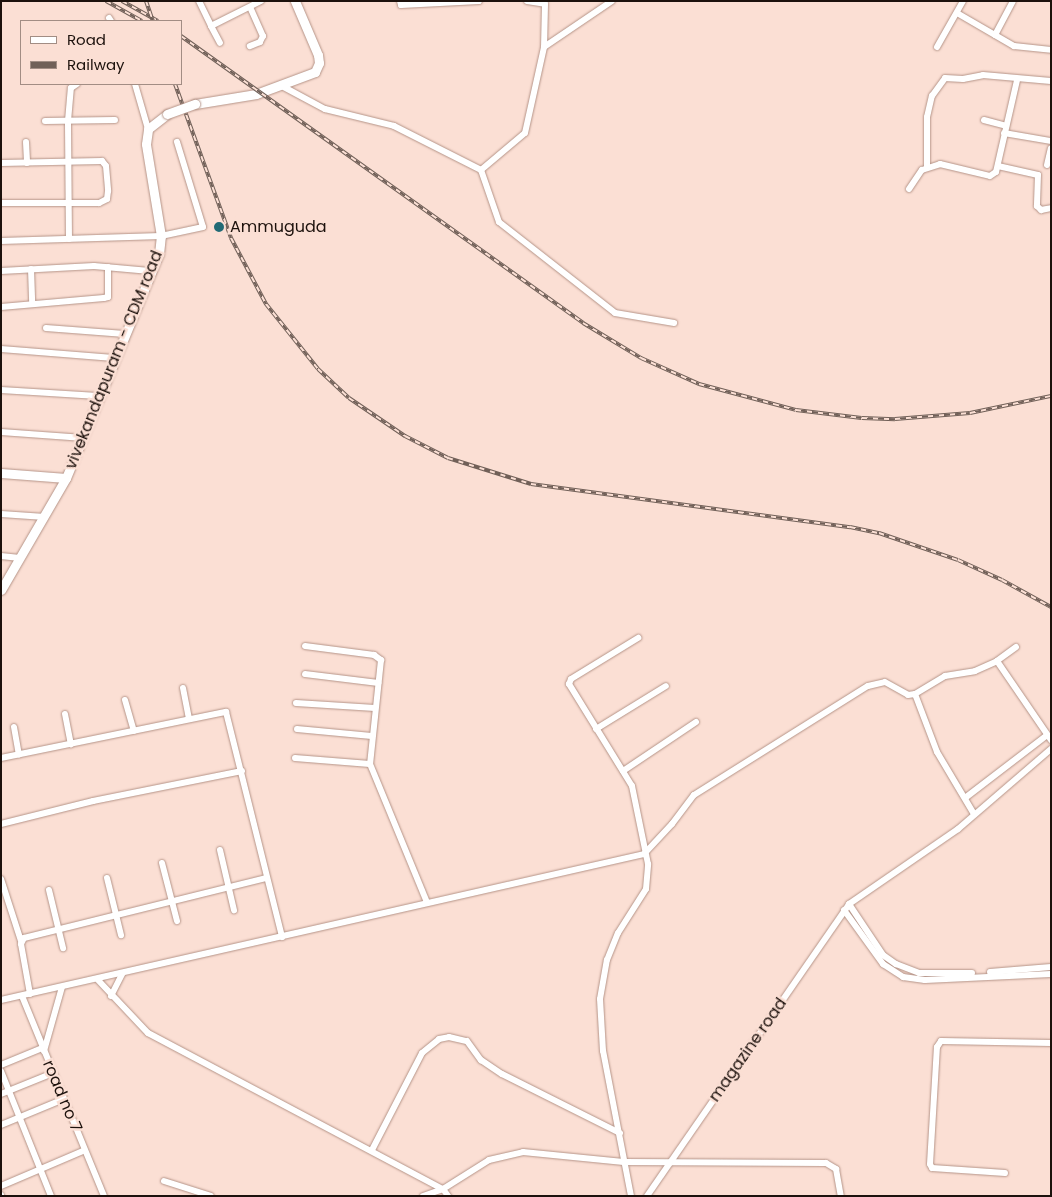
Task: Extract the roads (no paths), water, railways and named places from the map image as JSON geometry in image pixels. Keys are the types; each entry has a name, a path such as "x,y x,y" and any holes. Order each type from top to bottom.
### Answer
{"street":[{"path":"199,1 220,43"},
{"path":"211,26 248,5 261,1"},
{"path":"135,85 148,129 167,114 195,104 236,99 309,75 319,63 295,1"},
{"path":"400,1 401,5 479,1"},
{"path":"481,170 525,133 544,47 545,4 527,1"},
{"path":"544,47 612,1"},
{"path":"937,47 963,1"},
{"path":"995,35 1011,2"},
{"path":"248,5 263,36 260,42 250,46"},
{"path":"957,13 1021,48 1051,50"},
{"path":"927,167 927,117 932,96 945,78 963,79 983,75 1017,80 1051,81"},
{"path":"909,189 919,173 927,167 944,164 990,176 996,172 1017,80"},
{"path":"69,239 68,121 71,88 76,85"},
{"path":"280,85 325,109 394,126 481,170 499,222 582,283 615,313 674,323"},
{"path":"45,120 115,120"},
{"path":"984,120 1005,129 1051,141"},
{"name":"vivekandapuram - CDM road","path":"1,590 66,478 84,438 98,396 150,271 159,254 162,236 148,160 148,129"},
{"path":"26,142 27,163"},
{"path":"1,241 162,236 203,227 177,142"},
{"path":"1049,160 1051,148"},
{"path":"1,164 102,161 106,166 108,196 99,203 1,203"},
{"path":"998,166 1038,175 1038,206 1041,210 1051,208"},
{"path":"1,271 108,267 150,271"},
{"path":"1,306 108,296 108,267"},
{"path":"31,269 32,304"},
{"path":"46,328 125,334"},
{"path":"1,349 114,358"},
{"path":"1,390 98,396"},
{"path":"1,432 84,438"},
{"path":"1,472 66,478"},
{"path":"1,514 45,517"},
{"path":"1,556 20,558"},
{"path":"631,1196 602,1046 600,999 607,960 618,933 648,881 635,794 623,770 571,689 571,679 638,638"},
{"path":"305,646 378,656 381,660 370,764 427,902"},
{"path":"1,1000 98,980 427,902 644,854 672,824 694,795 868,686 885,682 908,695 915,694 945,676 975,671 997,661 1016,647"},
{"path":"965,798 1049,737 997,661"},
{"path":"305,674 378,683"},
{"path":"596,729 666,686"},
{"path":"183,688 189,718"},
{"path":"915,694 936,752 974,814"},
{"path":"125,700 134,731"},
{"path":"296,703 375,708"},
{"path":"1,758 189,718 226,712 282,936"},
{"path":"65,714 71,744"},
{"path":"623,770 696,722"},
{"path":"14,727 19,755"},
{"path":"297,728 372,736"},
{"name":"magazine road","path":"647,1196 849,904 974,814 1051,749"},
{"path":"295,758 370,764"},
{"path":"1,824 93,801 242,771"},
{"path":"220,850 234,910"},
{"path":"162,863 177,921"},
{"path":"107,878 121,935"},
{"path":"21,942 24,938 267,878"},
{"path":"1,879 21,942 30,994"},
{"path":"49,890 63,948"},
{"path":"849,904 883,954 896,964 919,973 965,975 1051,974"},
{"path":"844,910 875,955 895,974 925,980 965,975"},
{"path":"1001,974 1051,967"},
{"path":"111,996 122,974"},
{"path":"98,980 111,996 148,1033 302,1117 372,1150 443,1189 448,1196"},
{"path":"1,1065 43,1050 62,987"},
{"name":"road no 7","path":"22,996 104,1196"},
{"path":"372,1150 422,1053 439,1039 449,1037 467,1041 481,1060 502,1074 620,1133"},
{"path":"1005,1174 932,1168 930,1164 937,1047 941,1040 1051,1043"},
{"path":"1,1072 50,1196"},
{"path":"1,1094 53,1073"},
{"path":"1,1125 64,1099"},
{"path":"1,1186 85,1150"},
{"path":"423,1196 443,1189 489,1160 523,1152 624,1162 826,1163 836,1169 841,1196"},
{"path":"164,1181 211,1196"}],"railway":[{"path":"106,1 140,20"},
{"path":"122,1 156,20"},
{"path":"146,1 153,20"},
{"path":"182,37 583,323 641,358 699,384 796,410 862,418 895,419 970,413 1051,396"},
{"path":"175,85 231,238 266,304 318,369 349,398 405,436 448,458 531,484 850,527 879,533 958,560 1002,580 1051,607"}],"place":[{"name":"Ammuguda","path":"219,227"}]}
